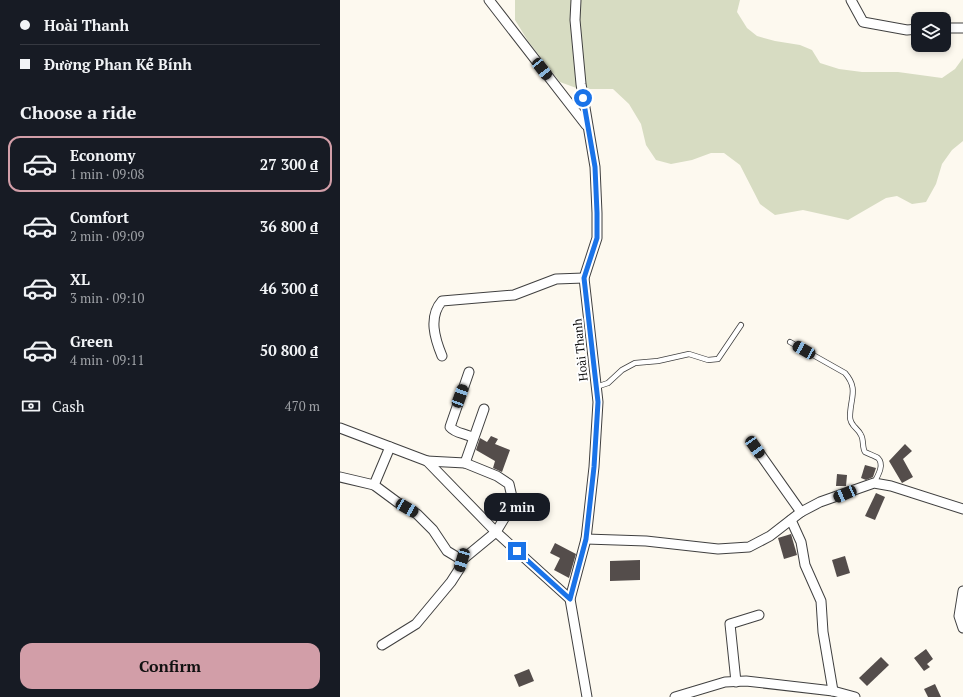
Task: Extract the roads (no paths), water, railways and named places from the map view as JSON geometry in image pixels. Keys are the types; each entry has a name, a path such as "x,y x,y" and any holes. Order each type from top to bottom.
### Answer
{"street":[{"path":"489,0 587,127"},
{"name":"Hoài Thanh","path":"576,0 576,27 587,127 590,135 595,167 597,238 584,278 598,402 594,467 586,539 570,599 587,697"},
{"path":"851,0 863,22 911,30"},
{"path":"951,28 963,28"},
{"path":"442,356 434,334 436,312 442,301 514,295 556,279 584,278"},
{"path":"469,372 450,427 453,431 468,435 472,438"},
{"path":"465,463 472,438 484,409"},
{"path":"340,428 427,460 465,463 498,476 509,484 512,497 508,512 496,532 462,560 460,568 451,582 416,624 382,645"},
{"path":"374,485 390,447"},
{"path":"755,447 801,512"},
{"path":"427,460 496,532 570,599"},
{"path":"340,477 374,485 397,502 417,514 433,530 447,551 462,560"},
{"path":"586,539 646,541 718,549 749,547 770,536 801,512 820,502 874,483 891,486 963,509"},
{"path":"791,520 801,542 806,564 821,601 823,632 833,690"},
{"path":"963,591 959,616 963,628"},
{"path":"736,682 730,624 759,615"},
{"path":"675,697 725,682 736,682 833,690 855,697"}],"lane":[{"path":"596,387 608,383 622,370 635,363 658,361 689,354 708,360 718,359 741,325"},
{"path":"790,342 845,373 851,380 853,388 850,417 852,425 860,432 865,452 878,458 881,464 881,470 874,483"}]}
